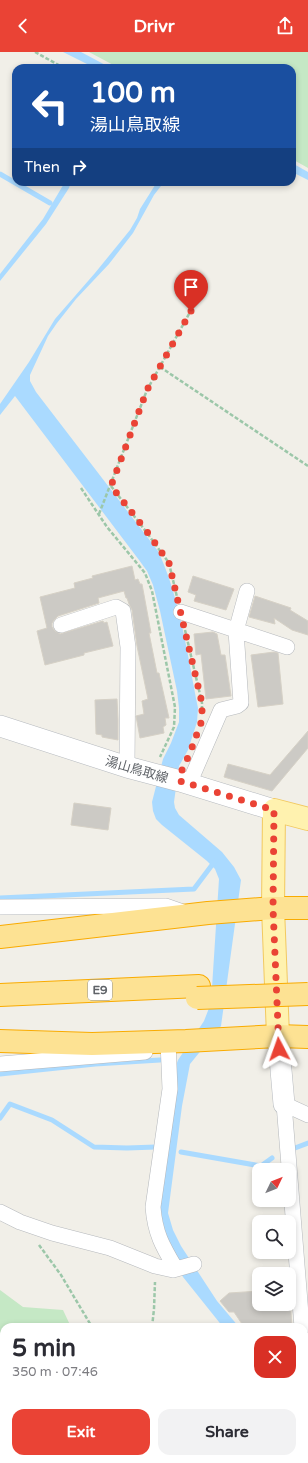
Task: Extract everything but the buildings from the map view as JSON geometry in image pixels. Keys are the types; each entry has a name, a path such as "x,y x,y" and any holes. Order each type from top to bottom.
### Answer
{"highway":[{"path":"0,937 200,914 273,908 308,908"},
{"name":"E9","path":"0,1005 198,992 308,982"},
{"name":"E9","path":"0,995 198,992 308,994"},
{"path":"0,1040 92,1044 278,1036 308,1037"}],"main road":[{"name":"湯山鳥取線","path":"0,726 127,767 274,810"},
{"path":"284,1104 278,1036 273,908 274,810 308,819"}],"street":[{"path":"189,784 221,710 237,706 241,703 236,631 247,591"},
{"path":"61,625 116,607 124,611 128,647 127,767"},
{"path":"180,612 288,647"},
{"path":"0,907 166,906 200,914"},
{"path":"0,1064 154,1052 177,1041"},
{"path":"176,1269 160,1243 154,1221 153,1207 177,1041"},
{"path":"302,1323 284,1104 308,1114"},
{"path":"0,1212 20,1222 52,1233 110,1248 155,1266 173,1270 194,1264"}],"path":[{"path":"34,52 56,64"},
{"path":"100,514 147,390 206,284"},
{"path":"160,367 308,466"},
{"path":"111,486 148,533 169,563 202,703 202,715"},
{"path":"81,488 100,514 107,527 145,573 152,591 175,707 174,728 164,750 150,773"},
{"path":"20,1222 45,1252 89,1323"},
{"path":"152,1323 155,1266"}],"green space":[{"path":"89,52 308,52 308,168 296,161 296,64 112,64"},
{"path":"0,1290 23,1307 63,1310 69,1323 0,1323"}],"water":[{"path":"63,52 81,52 104,64 87,64"},
{"path":"296,165 308,172 308,180 296,174"},
{"path":"63,186 70,186 46,224 0,281 0,274 43,219"},
{"path":"154,186 161,186 154,195 133,233 109,264 76,299 48,336 30,375 30,381 36,392 158,551 166,569 178,608 198,708 197,722 188,750 179,766 174,802 175,808 179,815 222,852 234,867 241,880 221,1026 190,1064 182,1106 168,1213 173,1230 181,1246 217,1301 236,1323 220,1323 183,1277 156,1221 175,1068 178,1060 204,1021 211,1003 219,879 215,869 162,825 156,819 153,811 152,802 163,759 179,722 177,691 160,611 153,585 147,571 15,396 0,415 0,404 29,362 55,319 130,230 140,209"}],"waterway":[{"path":"0,174 12,181"},
{"path":"21,186 50,203"},
{"path":"0,898 194,889 215,861"},
{"path":"0,1074 95,1064 160,1060"},
{"path":"0,1118 10,1104 52,1120 94,1147 156,1147"},
{"path":"295,1148 308,1143"},
{"path":"181,1152 261,1166 272,1158"}],"route":[{"path":"191,311 147,390 111,486 148,533 169,563 202,703 202,720 182,770 180,781 274,810 273,908 279,1049"}]}
